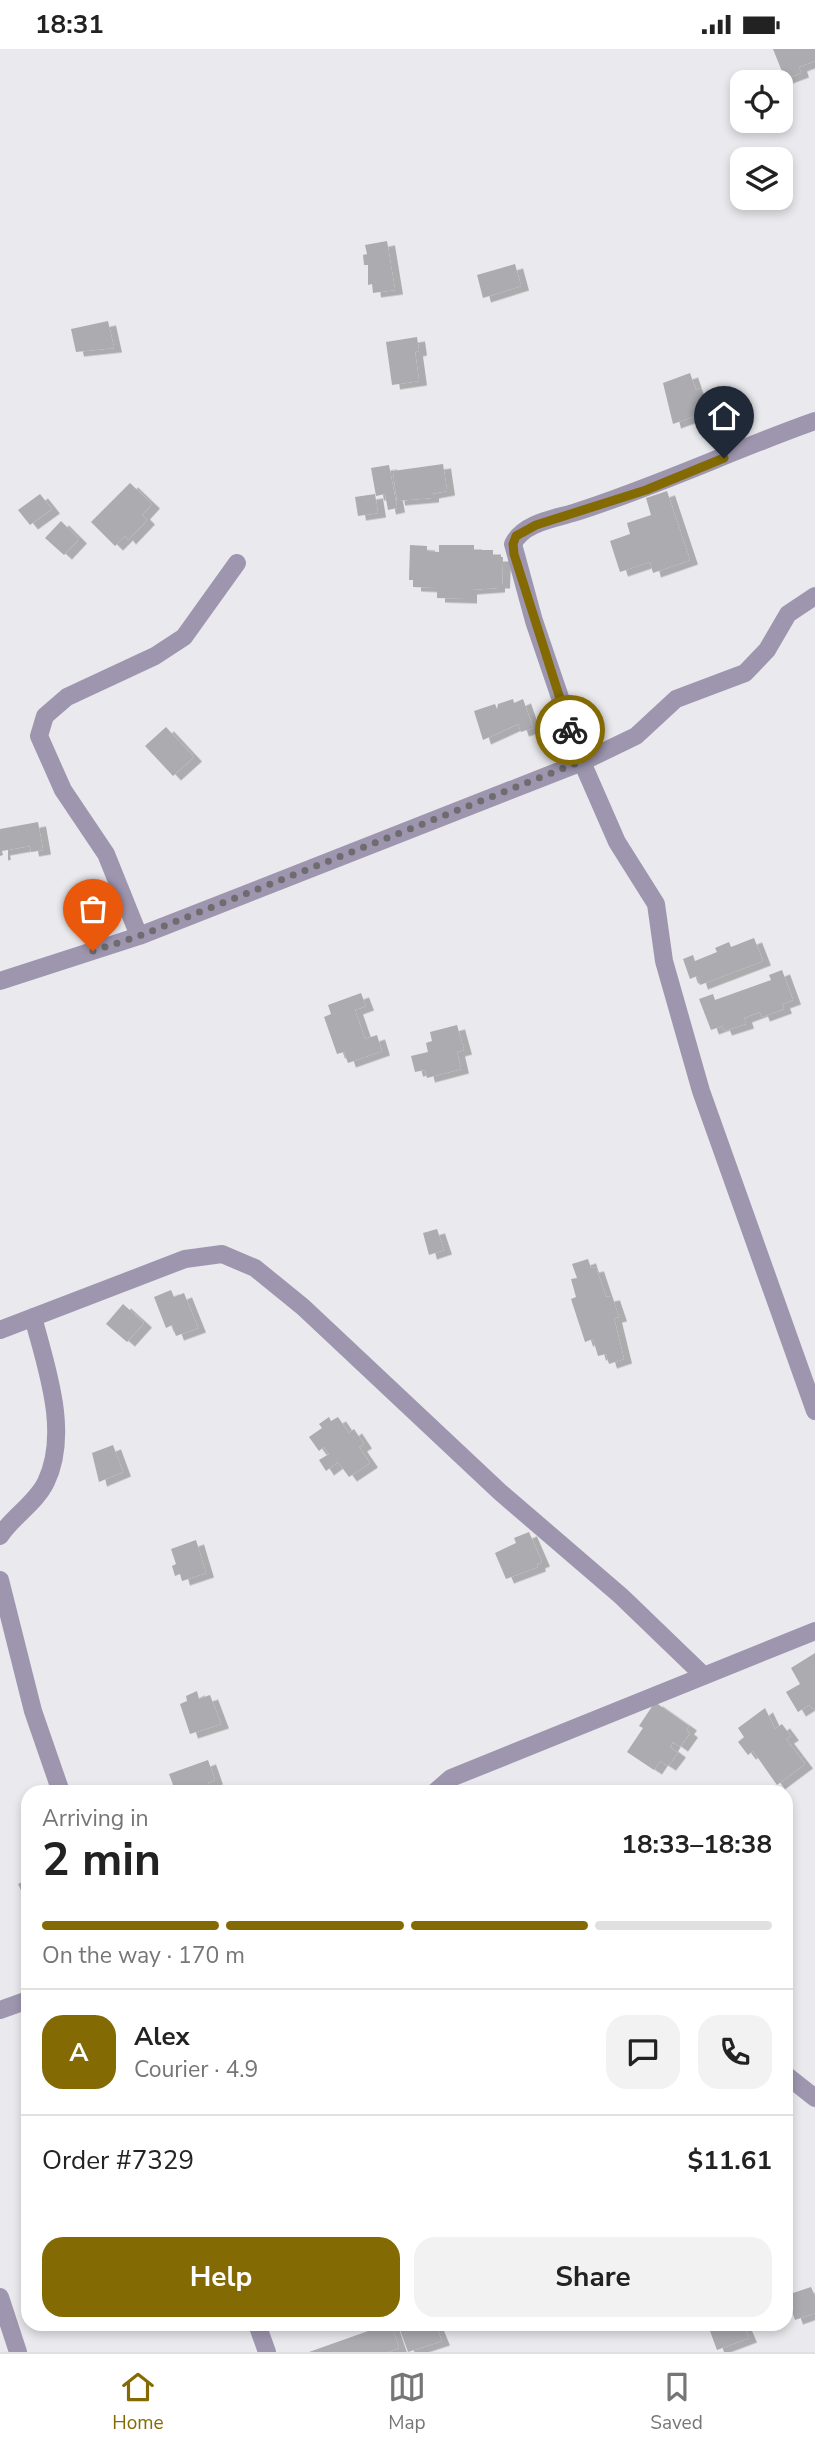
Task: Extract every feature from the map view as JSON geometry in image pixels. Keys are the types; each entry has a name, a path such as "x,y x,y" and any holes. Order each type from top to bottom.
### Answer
{"street":[{"path":"815,421 646,490 536,525 516,536 513,544 582,761 617,842 656,904 664,961 689,1053 815,1411"},
{"path":"139,936 106,854 63,790 39,736 46,716 67,698 155,656 184,637 237,563"},
{"path":"0,981 139,936 582,761 635,736 676,699 745,673 767,650 788,614 815,596"},
{"path":"0,1330 206,1254 222,1254 255,1268 303,1307 500,1492 621,1596 704,1676"},
{"path":"0,1537 46,1483 56,1430 55,1405 33,1317"},
{"path":"0,1580 33,1711 59,1785"},
{"path":"443,1785 451,1778 815,1631"},
{"path":"0,2010 21,2002"},
{"path":"793,2081 815,2098"},
{"path":"0,2297 18,2352"},
{"path":"260,2331 267,2352"}],"building":[{"path":"773,49 815,49 815,61 799,67 801,73 793,76 793,70 781,70"},
{"path":"387,241 395,290 373,293 372,284 368,285 368,265 364,265 363,255 367,254 365,245"},
{"path":"515,264 521,286 483,298 477,275"},
{"path":"108,321 114,348 76,352 71,329"},
{"path":"417,337 419,351 415,352 419,381 392,385 386,342"},
{"path":"690,373 696,390 701,388 709,411 673,424 663,383"},
{"path":"443,464 447,491 431,494 431,498 397,501 393,471"},
{"path":"389,465 397,508 388,510 385,494 376,496 371,468"},
{"path":"130,483 152,504 142,515 147,520 128,540 125,536 115,546 91,522"},
{"path":"667,491 690,560 653,573 650,562 620,572 610,541 630,534 627,523 651,515 646,498"},
{"path":"40,494 52,509 30,525 18,510"},
{"path":"375,494 378,513 358,516 355,497"},
{"path":"61,521 79,539 64,555 45,538"},
{"path":"410,545 427,546 427,551 439,552 439,545 474,545 474,550 493,550 493,557 503,557 502,584 497,584 497,588 469,590 469,599 437,598 437,588 413,587 413,580 409,580"},
{"path":"513,699 514,703 523,699 533,728 521,732 518,724 483,740 474,711 495,704 497,709 498,704"},
{"path":"166,727 194,757 173,776 145,746"},
{"path":"38,822 43,850 31,852 30,846 2,851 3,855 0,856 0,829"},
{"path":"754,938 763,961 700,985 697,976 690,979 683,959 693,955 695,961 717,952 715,948 729,942 731,947"},
{"path":"782,970 793,1000 782,1004 784,1009 762,1017 760,1012 744,1018 746,1024 724,1031 722,1026 711,1030 699,999 713,994 715,1000 771,980 769,975"},
{"path":"361,993 366,1006 355,1010 365,1039 377,1035 382,1051 348,1063 344,1052 337,1054 324,1017 331,1014 328,1005"},
{"path":"457,1025 464,1050 457,1052 461,1069 427,1078 425,1070 415,1072 411,1056 428,1052 426,1043 432,1041 430,1032"},
{"path":"437,1229 444,1250 429,1255 423,1233"},
{"path":"588,1259 591,1268 596,1267 606,1297 612,1296 619,1317 614,1318 624,1359 609,1364 606,1354 598,1356 593,1339 585,1342 571,1299 576,1297 571,1279 577,1278 572,1264"},
{"path":"171,1290 174,1297 184,1293 198,1328 176,1336 172,1325 166,1328 154,1297"},
{"path":"123,1304 144,1323 127,1342 106,1324"},
{"path":"329,1417 331,1421 338,1417 349,1433 354,1429 364,1444 359,1447 370,1463 349,1477 338,1462 326,1471 319,1460 329,1454 324,1447 319,1451 309,1437 322,1428 319,1424"},
{"path":"113,1445 123,1472 99,1482 92,1453"},
{"path":"529,1532 542,1562 537,1564 538,1567 506,1579 495,1553 516,1543 514,1538"},
{"path":"196,1540 206,1573 182,1581 180,1574 175,1576 172,1566 176,1564 171,1549"},
{"path":"815,1653 815,1710 809,1705 798,1712 786,1692 800,1684 791,1668"},
{"path":"197,1691 199,1699 210,1695 221,1724 190,1734 180,1704 187,1701 186,1696"},
{"path":"655,1702 689,1726 686,1730 690,1733 680,1747 673,1742 670,1747 678,1753 668,1766 660,1761 654,1770 627,1752 643,1728 639,1726"},
{"path":"765,1708 775,1729 782,1724 791,1736 786,1739 805,1764 777,1785 753,1751 748,1755 738,1742 744,1737 738,1728"},
{"path":"208,1760 215,1780 208,1783 209,1785 173,1785 169,1774"},
{"path":"811,2287 815,2296 815,2313 795,2320 793,2293"},
{"path":"368,2331 393,2331 399,2348 388,2352 309,2352"},
{"path":"400,2331 438,2331 442,2341 408,2352"},
{"path":"710,2331 746,2331 749,2338 717,2350"}],"way so far":[{"path":"93,951 139,936 582,761 570,730"}],"route":[{"path":"570,730 514,554 516,536 536,525 646,490 724,458"}]}
